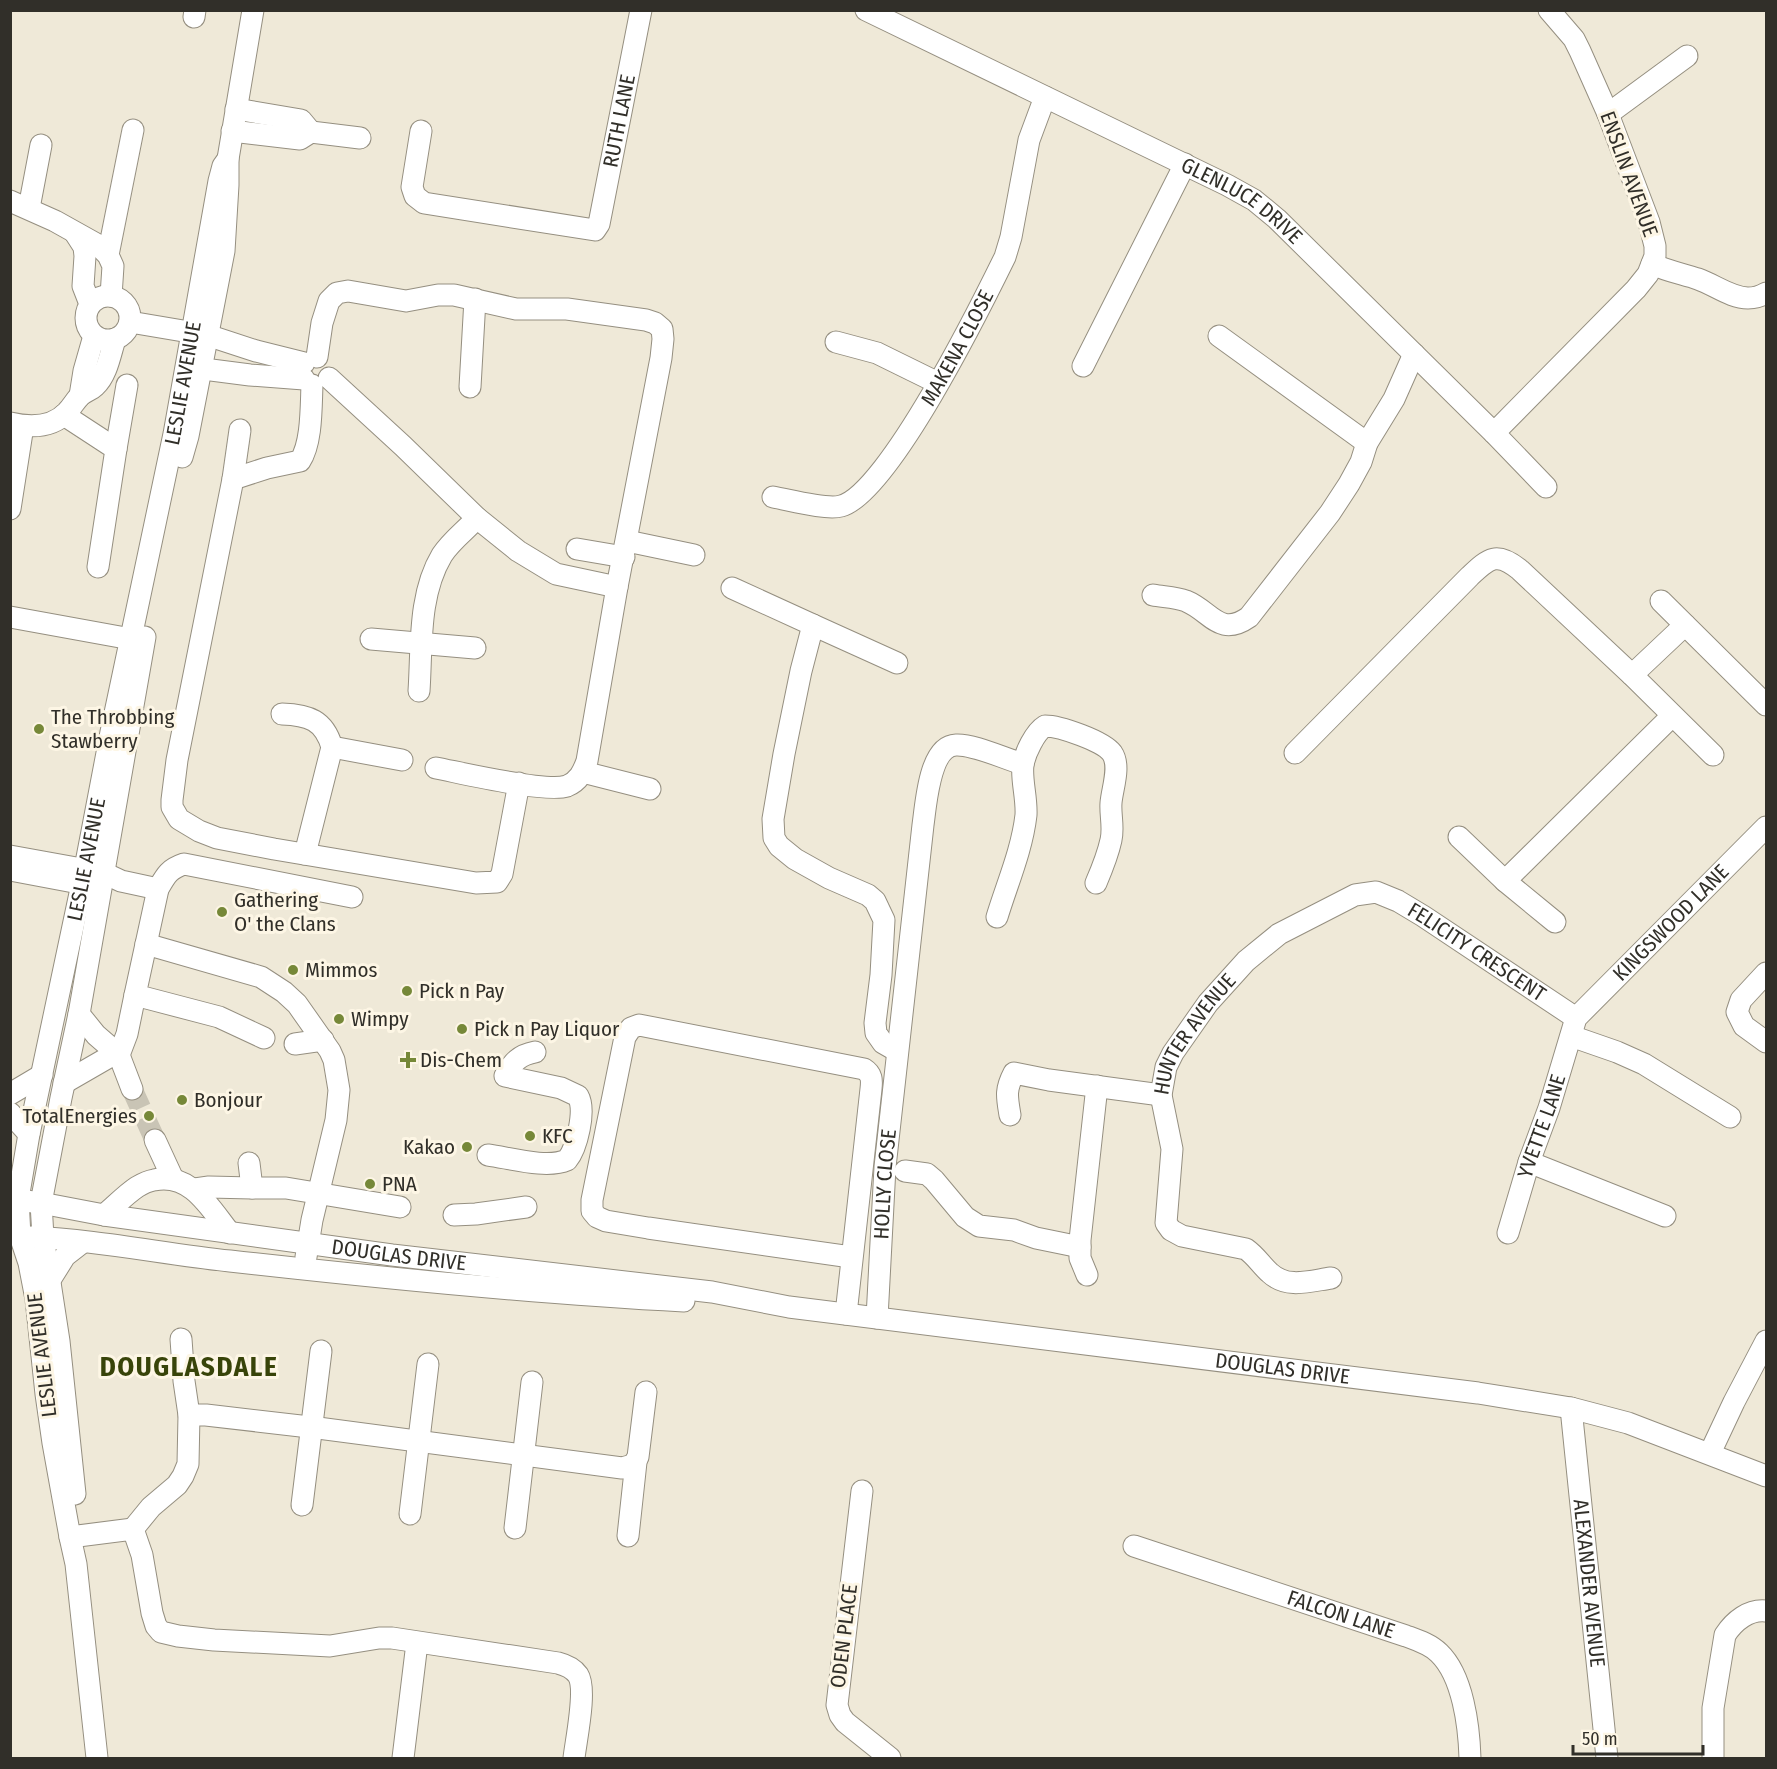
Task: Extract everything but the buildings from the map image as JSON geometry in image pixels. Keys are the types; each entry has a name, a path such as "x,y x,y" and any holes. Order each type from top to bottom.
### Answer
{"street":[{"name":"LESLIE AVENUE","path":"75,1536 47,1402 34,1290 16,1236 14,1199 42,1074 98,879 164,528 188,436 193,368 219,181 223,166 228,159 253,10"},
{"name":"RUTH LANE","path":"421,131 412,187 415,196 424,203 596,230 641,10"},
{"name":"GLENLUCE DRIVE","path":"866,10 1185,164 1244,194 1264,207 1546,487"},
{"name":"ENSLIN AVENUE","path":"1494,433 1642,281 1652,264 1655,246 1649,222 1608,114 1574,39 1549,10"},
{"path":"1608,114 1687,56"},
{"name":"MAKENA CLOSE","path":"773,497 841,506 871,483 888,464 921,414 1005,256 1011,237 1029,140 1045,97"},
{"path":"236,109 301,120 311,132"},
{"path":"108,255 134,130"},
{"path":"232,131 300,139 311,132 360,138"},
{"path":"41,145 20,205 98,245 108,255 113,266 111,296"},
{"path":"1083,366 1185,164"},
{"path":"75,233 84,248 83,286 90,304"},
{"path":"1652,264 1697,279 1732,295 1748,298 1767,293"},
{"path":"233,479 267,468 300,461 305,452 308,436 313,373 322,323 329,301 337,293 348,291 406,300 447,295 516,309 567,309 616,315 655,323 662,329 661,358 589,751 583,772 569,785 562,787 519,783 436,768"},
{"path":"111,296 122,301 129,310 130,322 125,333 116,339 104,341 94,336 87,327 86,315 90,304 100,297 111,296"},
{"path":"470,387 475,299"},
{"path":"130,322 199,334 255,351 313,373 387,431 477,518 518,551 549,571 565,577 618,587"},
{"path":"80,396 94,336"},
{"path":"1219,336 1367,443"},
{"path":"10,509 17,424 47,424 64,415 80,396 94,387 104,374 116,339"},
{"path":"836,342 877,353 938,383"},
{"path":"1152,595 1187,601 1214,620 1226,625 1241,622 1249,617 1330,513 1349,484 1361,462 1367,443 1394,399 1414,354"},
{"name":"LESLIE AVENUE","path":"97,1758 76,1564 59,1341 43,1237 41,1203 79,1014 130,639 174,434 193,368"},
{"path":"193,368 313,373"},
{"path":"98,567 127,385"},
{"path":"64,415 116,449"},
{"path":"240,430 233,479 177,760 171,800 179,819 206,834 217,837 476,883 497,882 502,874 519,783"},
{"path":"419,691 423,619 427,593 435,568 448,548 477,518"},
{"path":"577,549 625,549 694,555"},
{"path":"1295,753 1470,576 1485,562 1502,558 1509,561 1632,675 1713,755"},
{"path":"732,588 897,663"},
{"path":"1661,601 1767,705"},
{"path":"10,617 130,639"},
{"path":"813,625 784,754 773,819 774,838 779,846 795,859 829,878 868,894 875,901 884,920 876,1033 883,1043 897,1051"},
{"path":"1632,675 1685,625"},
{"path":"371,639 475,648"},
{"path":"282,714 299,715 312,719 321,726 332,747 305,854"},
{"path":"1505,880 1672,716"},
{"path":"997,917 1020,843 1025,817 1023,764 1036,733 1045,726 1060,728 1083,736 1113,754 1116,766 1111,807 1112,832 1108,851 1096,883"},
{"name":"HOLLY CLOSE","path":"878,1318 885,1167 927,795 937,758 944,750 952,746 958,745 1023,764"},
{"path":"332,747 402,760"},
{"path":"583,772 650,789"},
{"name":"KINGSWOOD LANE","path":"1574,1027 1767,827"},
{"path":"1459,837 1494,872 1555,922"},
{"path":"10,856 98,879"},
{"path":"64,1083 117,1054 127,1034 158,889 173,867 184,864 352,897"},
{"path":"10,870 98,879 158,889"},
{"name":"FELICITY CRESCENT","path":"1376,892 1423,916 1574,1027 1617,1052 1644,1064 1730,1117"},
{"name":"HUNTER AVENUE","path":"1331,1278 1291,1284 1269,1273 1246,1249 1182,1236 1171,1230 1166,1223 1172,1149 1161,1095 1166,1067 1173,1053 1208,1003 1246,961 1279,934 1355,895 1376,892"},
{"path":"146,944 261,977 297,1005 323,1040 334,1060 339,1090 336,1120 303,1269"},
{"path":"1767,973 1741,1000 1737,1012 1744,1026 1767,1042"},
{"path":"135,995 219,1017 264,1038"},
{"path":"79,1014 96,1035 117,1054 132,1089"},
{"path":"846,1314 872,1079 869,1074 864,1069 639,1025 631,1028 625,1037 592,1200 591,1208 594,1214 606,1221 851,1257"},
{"name":"YVETTE LANE","path":"1508,1233 1574,1027"},
{"path":"295,1044 323,1040"},
{"path":"488,1155 537,1163 560,1163 567,1160 576,1146 582,1107 578,1096 561,1088 506,1076 516,1059 522,1054 535,1052"},
{"path":"1010,1115 1006,1095 1008,1084 1014,1073 1161,1095"},
{"path":"10,1094 42,1074"},
{"path":"1087,1275 1080,1258 1080,1247 1097,1086"},
{"path":"10,1113 29,1134"},
{"path":"155,1140 173,1179"},
{"path":"1530,1162 1665,1216"},
{"path":"249,1163 252,1188"},
{"path":"905,1171 927,1174 965,1217 979,1226 1014,1230 1036,1238 1080,1247"},
{"path":"104,1215 138,1186 156,1180 173,1179 184,1182 195,1189 230,1233"},
{"path":"195,1189 209,1187 286,1188 400,1207"},
{"name":"DOUGLAS DRIVE","path":"14,1199 104,1215 230,1233 712,1292 789,1307"},
{"path":"454,1215 478,1204 526,1207"},
{"name":"DOUGLAS DRIVE","path":"16,1236 43,1237 454,1285 789,1307 1478,1393 1572,1408 1643,1428 1767,1476"},
{"path":"50,1280 65,1256 83,1242"},
{"path":"75,1536 133,1529 151,1507 177,1485 183,1476 189,1455 189,1415 181,1339"},
{"path":"1710,1453 1767,1341"},
{"path":"302,1505 321,1351"},
{"path":"410,1514 428,1364"},
{"path":"515,1528 532,1382"},
{"path":"628,1536 646,1392"},
{"name":"ALEXANDER AVENUE","path":"1572,1408 1608,1758"},
{"path":"189,1415 313,1427 622,1468 636,1462"},
{"name":"ODEN PLACE","path":"862,1491 837,1708 850,1726 890,1758"},
{"path":"133,1529 142,1555 154,1623 161,1632 214,1640 330,1646 385,1638 558,1663 572,1669 580,1680 582,1694 574,1758"},
{"name":"FALCON LANE","path":"1134,1546 1428,1645 1438,1652 1451,1668 1459,1688 1467,1727 1470,1758"},
{"path":"1713,1758 1713,1708 1725,1635 1732,1625 1743,1617 1753,1612 1767,1611"},
{"path":"403,1758 417,1643"}],"tunnel":[{"path":"132,1089 155,1140"}],"place":[{"name":"The Throbbing Stawberry","path":"39,729"},
{"name":"Gathering O' the Clans","path":"222,912"},
{"name":"Mimmos","path":"293,970"},
{"name":"Pick n Pay","path":"407,991"},
{"name":"Wimpy","path":"339,1019"},
{"name":"Pick n Pay Liquor","path":"462,1029"},
{"name":"Dis-Chem","path":"408,1060"},
{"name":"Bonjour","path":"182,1100"},
{"name":"TotalEnergies","path":"149,1116"},
{"name":"KFC","path":"530,1136"},
{"name":"Kakao","path":"467,1147"},
{"name":"PNA","path":"370,1184"}],"district":[{"name":"DOUGLASDALE","path":"189,1367"}]}
